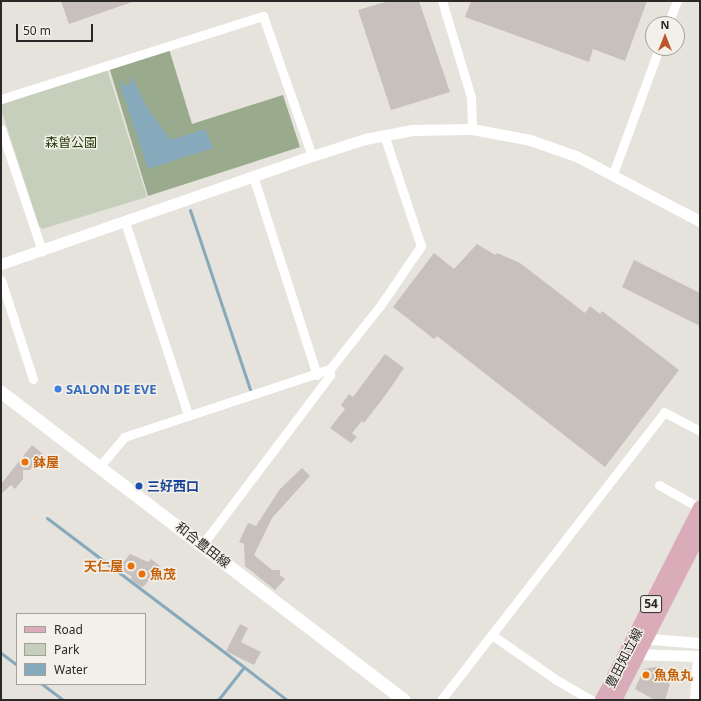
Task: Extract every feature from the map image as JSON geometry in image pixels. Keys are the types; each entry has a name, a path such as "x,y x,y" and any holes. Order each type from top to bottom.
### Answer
{"main road":[{"name":"和合豊田線","path":"1,392 100,466 404,700"},
{"name":"豊田知立線","path":"615,700 640,638 700,508"},
{"name":"豊田知立線","path":"640,638 700,533"},
{"name":"豊田知立線","path":"602,700 633,655"}],"street":[{"path":"442,1 471,97 472,130"},
{"path":"671,16 676,1"},
{"path":"1,99 263,16 312,156"},
{"path":"613,174 656,56"},
{"path":"1,129 42,251"},
{"path":"1,264 312,156 384,135 428,129 472,130 530,140 576,156 700,220"},
{"path":"100,466 124,437 330,370 380,306 421,246 384,135"},
{"path":"253,176 317,375"},
{"path":"125,222 188,416"},
{"path":"1,280 33,379"},
{"path":"202,545 330,375 330,370"},
{"path":"441,700 664,412 700,431"},
{"path":"659,485 700,508"},
{"path":"492,635 555,679 591,700"},
{"path":"640,638 700,643"},
{"path":"633,655 698,656 694,700"}],"green space":[{"path":"169,49 192,124 283,95 300,147 148,196 109,67"},
{"name":"森曽公園","path":"107,69 147,197 42,229 39,226 1,109 3,104"}],"water":[{"path":"133,78 146,106 171,140 205,129 213,148 148,169 119,82 121,81 124,86 131,84 130,79"}],"building":[{"path":"61,1 132,1 132,2 69,24"},
{"path":"389,1 419,1 450,92 391,110 358,10"},
{"path":"471,1 647,1 625,61 593,49 589,62 465,17"},
{"path":"477,244 495,255 497,253 520,263 585,313 590,306 600,314 602,311 679,370 605,467 437,336 434,339 393,307 434,253 454,269"},
{"path":"634,260 700,293 700,326 622,287"},
{"path":"385,354 404,368 364,423 362,421 352,433 357,437 351,443 330,428 345,409 341,405 349,394 353,397"},
{"path":"32,445 43,454 30,470 23,470 23,479 15,489 11,485 1,494 1,484"},
{"path":"302,468 310,476 272,518 254,555 272,570 280,570 280,575 285,579 275,590 245,566 244,544 239,542 248,523 256,526 280,489"},
{"path":"130,554 148,562 151,559 160,566 144,586 141,587 131,579 132,577 119,568"},
{"path":"240,624 248,628 241,642 261,652 254,665 226,651"},
{"path":"660,666 665,681 670,684 665,700 655,700 635,689 644,669"}],"waterway":[{"path":"190,210 250,389"},
{"path":"47,518 244,667"},
{"path":"1,653 16,664"},
{"path":"218,700 244,667 287,700"},
{"path":"43,685 63,700"}],"place":[{"name":"SALON DE EVE","path":"58,389"},
{"name":"鉢屋","path":"25,462"},
{"name":"三好西口","path":"139,486"},
{"name":"天仁屋","path":"131,566"},
{"name":"魚茂","path":"142,574"},
{"name":"魚魚丸","path":"646,675"}]}
